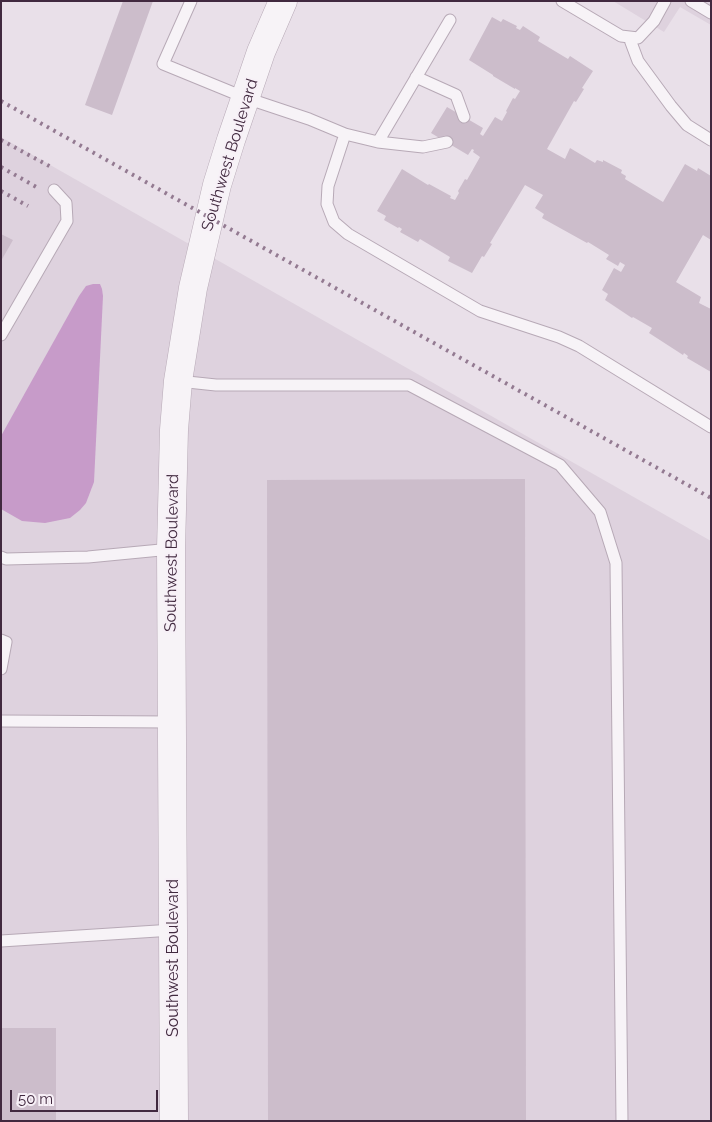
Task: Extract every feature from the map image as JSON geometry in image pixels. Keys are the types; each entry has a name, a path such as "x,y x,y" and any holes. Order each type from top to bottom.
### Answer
{"street":[{"name":"Southwest Boulevard","path":"174,1121 171,549 174,430 178,380 193,288 217,185 261,52 283,1"}],"lane":[{"path":"191,1 163,64 246,98 309,119 345,134 378,142 423,147 446,142"},
{"path":"562,1 621,36 638,38 654,21 665,1"},
{"path":"691,1 711,13"},
{"path":"378,142 450,20"},
{"path":"629,36 638,60 671,106 688,125 711,140"},
{"path":"416,77 456,95 464,117"},
{"path":"345,134 328,186 327,204 334,222 348,234 480,311 559,337 579,346 711,427"},
{"path":"1,335 66,221 66,203 54,190"},
{"path":"178,380 216,385 409,385 560,465 600,512 616,563 622,1121"},
{"path":"1,557 6,559 88,557 171,549"},
{"path":"1,640 6,642 1,669"},
{"path":"1,720 171,722"},
{"path":"1,941 172,930"}],"shaded area":[{"path":"613,1 711,1 711,25 680,7 664,32"},
{"path":"1,137 711,541 711,1121 1,1121"},
{"path":"100,284 103,296 94,482 86,503 70,518 45,523 22,521 1,509 1,436 79,296 86,286"}],"building":[{"path":"123,1 153,1 112,115 85,105"},
{"path":"492,17 501,22 503,19 517,26 516,28 520,30 523,26 540,37 538,41 568,59 570,56 593,71 547,149 565,159 570,148 595,163 597,160 603,162 603,160 622,170 621,173 626,176 625,179 663,202 685,164 697,171 698,168 711,176 711,240 703,235 676,282 701,297 699,303 711,309 711,372 687,358 688,356 684,353 683,355 649,333 652,328 632,318 605,300 608,294 602,290 614,268 621,272 625,265 620,262 618,266 606,259 609,255 542,218 544,214 535,208 543,195 525,185 490,243 492,244 472,273 448,261 450,257 420,239 418,242 400,232 402,229 384,220 386,216 377,211 402,169 455,200 459,193 458,191 465,179 467,180 480,157 472,149 468,155 431,133 447,107 483,128 480,134 483,136 495,117 502,121 513,98 515,99 520,91 469,60"},
{"path":"1,234 13,240 1,261"},
{"path":"525,479 526,1121 268,1121 267,480"},
{"path":"1,1028 56,1028 56,1121 1,1121"}],"railway":[{"path":"1,101 711,498"},
{"path":"1,140 53,168"},
{"path":"1,167 40,189"},
{"path":"1,191 28,206"}]}
